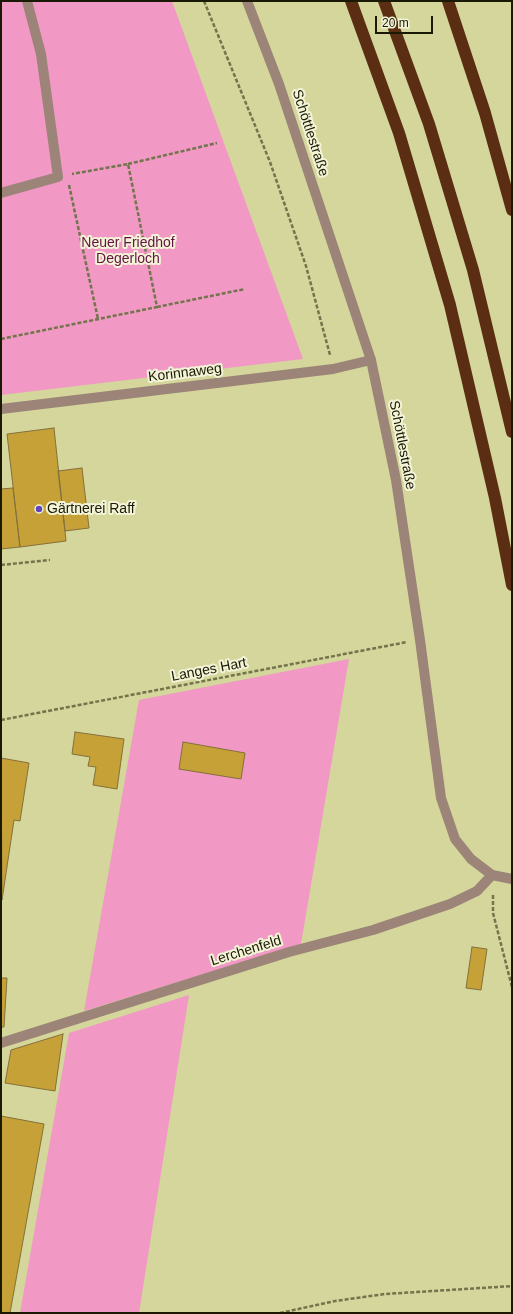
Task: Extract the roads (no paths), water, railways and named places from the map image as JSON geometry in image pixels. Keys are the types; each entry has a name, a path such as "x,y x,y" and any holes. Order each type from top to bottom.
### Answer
{"highway":[{"path":"351,1 399,134 450,305 495,498 512,585"},
{"path":"384,1 429,124 473,270 512,432"},
{"path":"448,1 485,113 512,210"}],"street":[{"path":"1,193 62,176 42,54 27,1"},
{"name":"Schöttlestraße","path":"247,1 279,84 371,360 396,480 420,640 441,798 455,839 471,859 492,875 512,879"},
{"name":"Korinnaweg","path":"1,409 333,369 371,360"},
{"name":"Lerchenfeld","path":"1,1043 289,952 373,930 450,904 477,891 492,875"}],"place":[{"name":"Gärtnerei Raff","path":"39,509"}],"park label":[{"name":"Neuer Friedhof Degerloch","path":"128,252"}]}
